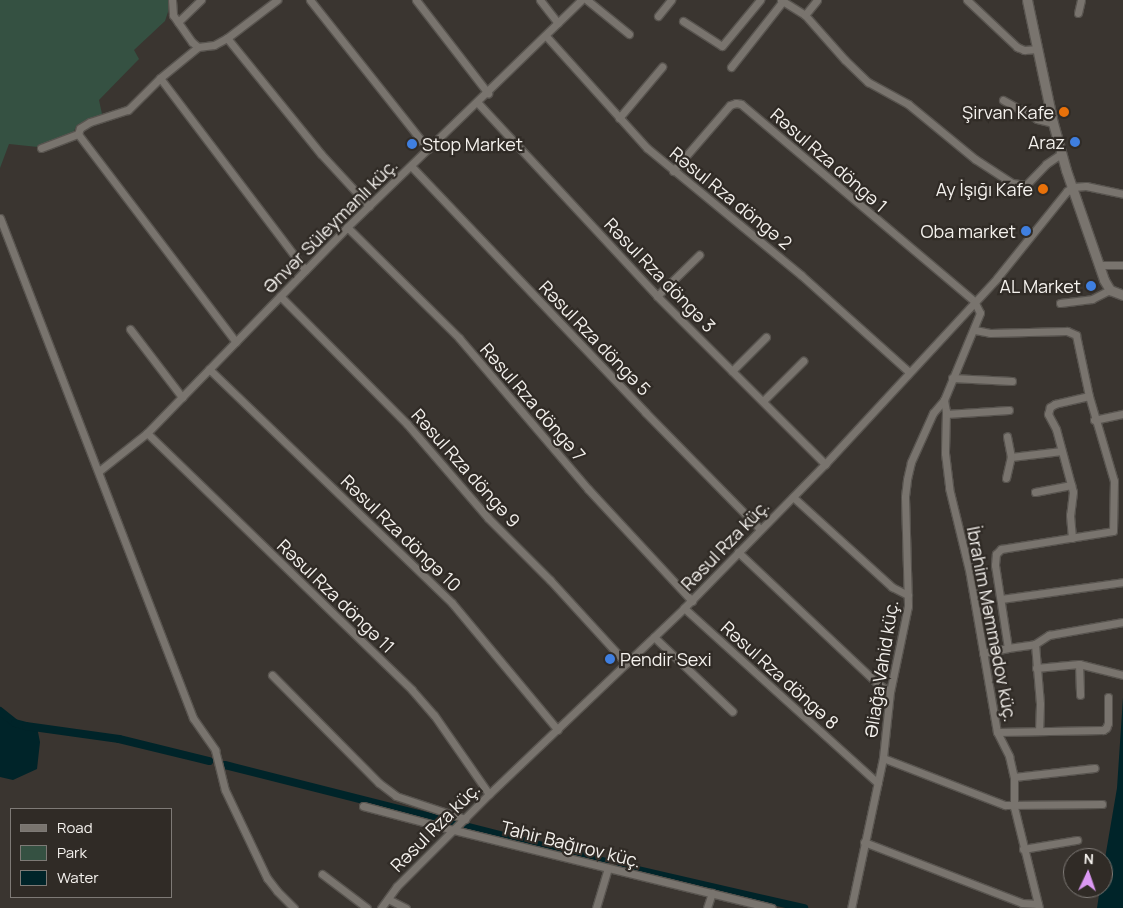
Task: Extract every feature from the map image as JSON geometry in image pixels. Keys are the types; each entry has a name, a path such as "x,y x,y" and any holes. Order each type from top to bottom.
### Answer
{"street":[{"path":"172,0 173,15 198,47"},
{"path":"178,22 201,0"},
{"path":"78,134 80,128 90,122 128,110 160,78 198,47 214,45 226,38 277,0"},
{"path":"310,0 428,149"},
{"path":"416,0 488,93"},
{"path":"540,0 558,23"},
{"name":"Ənvər Süleymanlı küç.","path":"99,471 147,433 347,227 488,93 581,0"},
{"path":"587,0 629,34"},
{"path":"658,16 671,0"},
{"path":"683,21 722,46 760,0"},
{"path":"805,15 817,0"},
{"path":"967,0 1017,47 1024,50 1038,49"},
{"path":"1027,0 1061,154 1099,265 1110,290 1123,296"},
{"path":"1078,13 1081,0"},
{"path":"731,67 782,1 805,15 868,82 908,104 975,159 1012,183 1026,185 1046,164 1061,154"},
{"name":"Rəsul Rza döngə 2","path":"546,36 646,148 801,275 909,372"},
{"path":"226,38 321,154 369,206"},
{"path":"619,118 662,67"},
{"path":"160,78 305,270"},
{"path":"1003,100 1037,119 1053,123"},
{"name":"Rəsul Rza döngə 3","path":"477,102 657,296 763,400 824,464"},
{"name":"Rəsul Rza döngə 1","path":"674,171 730,105 741,104 974,301"},
{"path":"41,148 78,134"},
{"path":"78,134 236,342"},
{"name":"Rəsul Rza döngə 5","path":"411,166 645,412 760,529"},
{"path":"1073,187 1086,186 1123,194"},
{"name":"Rəsul Rza küç.","path":"381,908 397,886 489,794 692,601 793,497 997,278 1073,187"},
{"path":"0,218 193,718 215,750 224,790 267,878 276,891 294,908"},
{"name":"Rəsul Rza döngə 7","path":"347,227 459,338 588,489 692,601"},
{"path":"657,296 699,255"},
{"path":"1099,265 1123,265"},
{"path":"1060,303 1092,300 1110,290"},
{"name":"Rəsul Rza döngə 9","path":"280,296 407,424 488,518 550,580 626,663"},
{"name":"Əliağa Vahid küç.","path":"851,908 878,783 890,692 908,606 905,497 907,480 911,462 933,413 944,400 974,330 980,313 974,301"},
{"path":"130,329 182,397"},
{"path":"974,330 990,333 1072,332 1078,340 1094,420 1114,481 1114,531"},
{"path":"732,371 766,337"},
{"path":"763,400 803,361"},
{"name":"Rəsul Rza döngə 10","path":"209,369 452,603 558,730"},
{"path":"952,378 1012,381"},
{"path":"1072,538 1070,515 1073,497 1071,485 1048,410 1055,404 1089,396"},
{"name":"İbrahim Məmmədov küç.","path":"944,400 946,414 946,472 969,570 997,732 1009,756 1014,777 1014,807 1023,849 1039,906"},
{"path":"946,414 1009,410"},
{"path":"1094,420 1123,414"},
{"name":"Rəsul Rza döngə 11","path":"147,433 412,690 434,715 489,794"},
{"path":"1006,478 1011,457 1007,436"},
{"path":"1011,457 1062,451"},
{"path":"1035,492 1071,485"},
{"path":"793,497 892,587 908,596"},
{"path":"1008,648 1002,599 995,565 996,554 1001,549 1123,529"},
{"path":"738,552 878,684 890,692"},
{"path":"1002,599 1123,582"},
{"name":"Rəsul Rza döngə 8","path":"684,608 878,783"},
{"path":"983,653 1035,644 1049,635 1123,622"},
{"path":"654,637 732,711"},
{"path":"1035,644 1040,704 1039,730"},
{"path":"1036,668 1079,664 1123,675"},
{"path":"1079,664 1080,695"},
{"path":"272,676 379,783 396,796 465,819"},
{"path":"997,732 1103,730 1108,723 1108,697"},
{"path":"882,758 995,803 1014,807 1102,804"},
{"path":"1014,777 1094,768"},
{"name":"Tahir Bağırov küç.","path":"363,806 772,908"},
{"path":"1023,849 1077,840"},
{"path":"864,842 1022,903 1039,906"},
{"path":"596,908 608,868"},
{"path":"322,874 367,908"},
{"path":"708,908 712,893"},
{"path":"388,899 406,908"}],"green space":[{"path":"0,0 169,0 165,21 134,50 139,59 99,100 102,114 77,125 73,133 38,147 9,144 0,168"}],"water":[{"path":"1123,697 1123,908 1097,908 1098,898 1113,898 1113,848 1107,848 1117,788"},
{"path":"0,711 15,723 37,727 40,742 37,769 13,780 0,777"}],"waterway":[{"path":"0,711 15,723 26,726 119,739 209,761"},
{"path":"225,765 455,823"},
{"path":"468,827 606,862"},
{"path":"620,866 804,908"}],"place":[{"name":"Şirvan Kafe","path":"1064,112"},
{"name":"Araz","path":"1075,142"},
{"name":"Stop Market","path":"412,144"},
{"name":"Ay İşığı Kafe","path":"1043,189"},
{"name":"Oba market","path":"1026,231"},
{"name":"AL Market","path":"1091,286"},
{"name":"Pendir Sexi","path":"610,659"}]}
